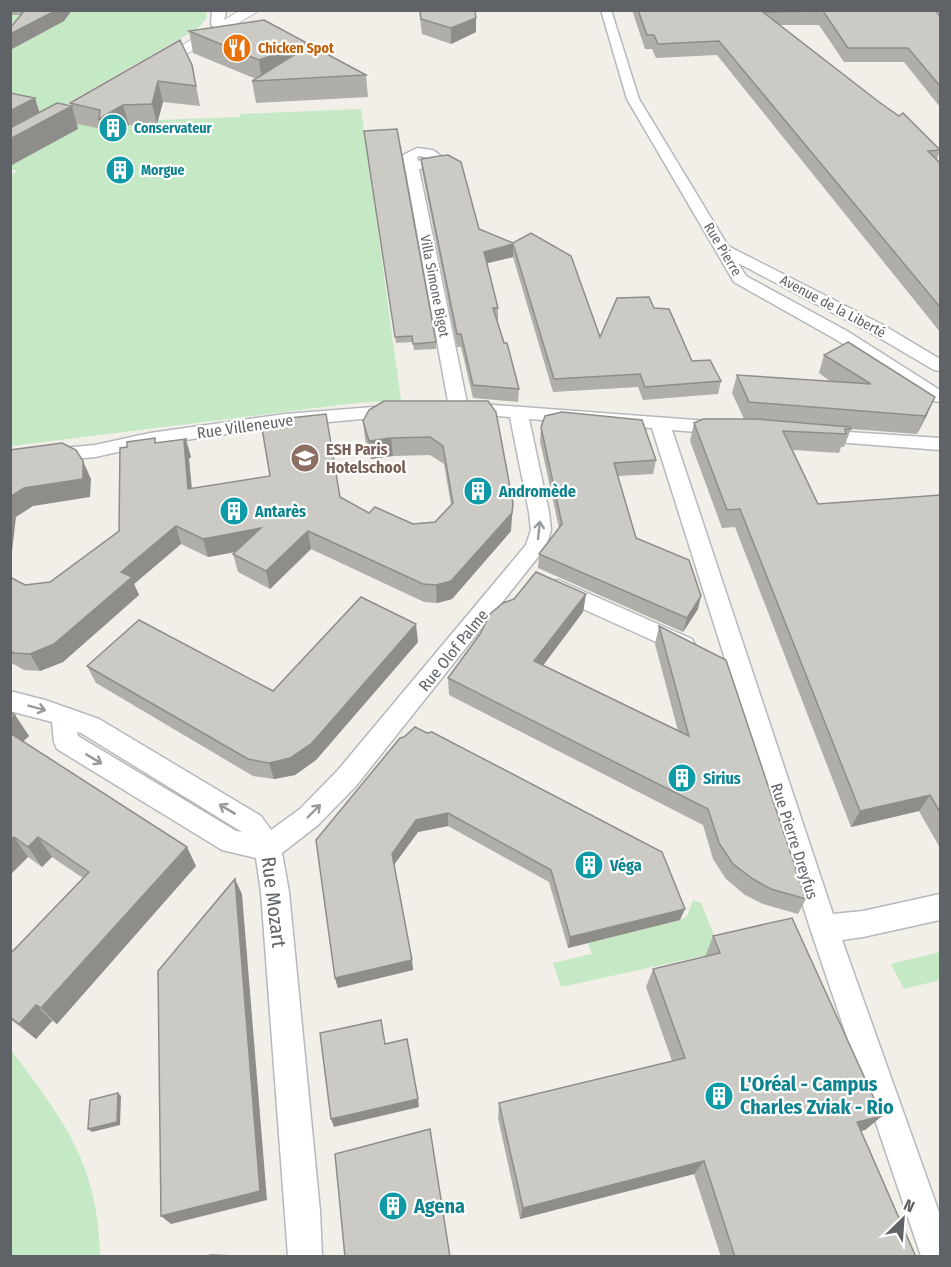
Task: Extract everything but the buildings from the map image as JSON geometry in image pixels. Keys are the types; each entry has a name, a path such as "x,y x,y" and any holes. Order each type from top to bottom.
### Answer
{"main road":[{"path":"191,45 219,18 240,10"},
{"path":"132,79 253,10"}],"street":[{"name":"Rue Pierre","path":"606,10 633,99 740,279 841,335 940,397"},
{"name":"Villa Simone Bigot","path":"412,165 459,408"},
{"name":"Avenue de la Liberté","path":"723,249 877,329 940,366"},
{"path":"436,409 518,411 739,429"},
{"name":"Rue Villeneuve","path":"10,459 95,451 150,439 285,420 414,410"},
{"name":"Rue Olof Palme","path":"268,848 309,817 347,778 531,577 541,530 518,411"},
{"name":"Rue Pierre Dreyfus","path":"660,423 824,928 938,1257"},
{"path":"795,434 940,444"},
{"path":"531,577 739,669"},
{"path":"10,701 63,716 66,742 231,842 268,848"},
{"name":"Rue Mozart","path":"268,848 287,1019 305,1257"},
{"path":"824,928 862,924 940,907"}],"green space":[{"path":"11,11 206,11 207,18 197,29 50,113 11,104"},
{"path":"361,109 401,400 356,403 11,446 10,176 17,171 11,169 10,162 76,123 239,117 240,114"},
{"path":"693,900 701,903 721,952 561,987 553,963 592,954 588,943 680,920 687,916"},
{"path":"940,952 940,980 904,989 891,964"},
{"path":"11,1050 47,1098 75,1145 93,1195 100,1256 11,1256"}],"place":[{"name":"Chicken Spot","path":"237,48"},
{"name":"Conservateur","path":"113,128"},
{"name":"Morgue","path":"120,170"},
{"name":"ESH Paris Hotelschool","path":"305,458"},
{"name":"Andromède","path":"478,491"},
{"name":"Antarès","path":"234,511"},
{"name":"Sirius","path":"682,778"},
{"name":"Véga","path":"589,865"},
{"name":"L'Oréal - Campus Charles Zviak - Rio","path":"719,1096"},
{"name":"Agena","path":"393,1206"}]}
